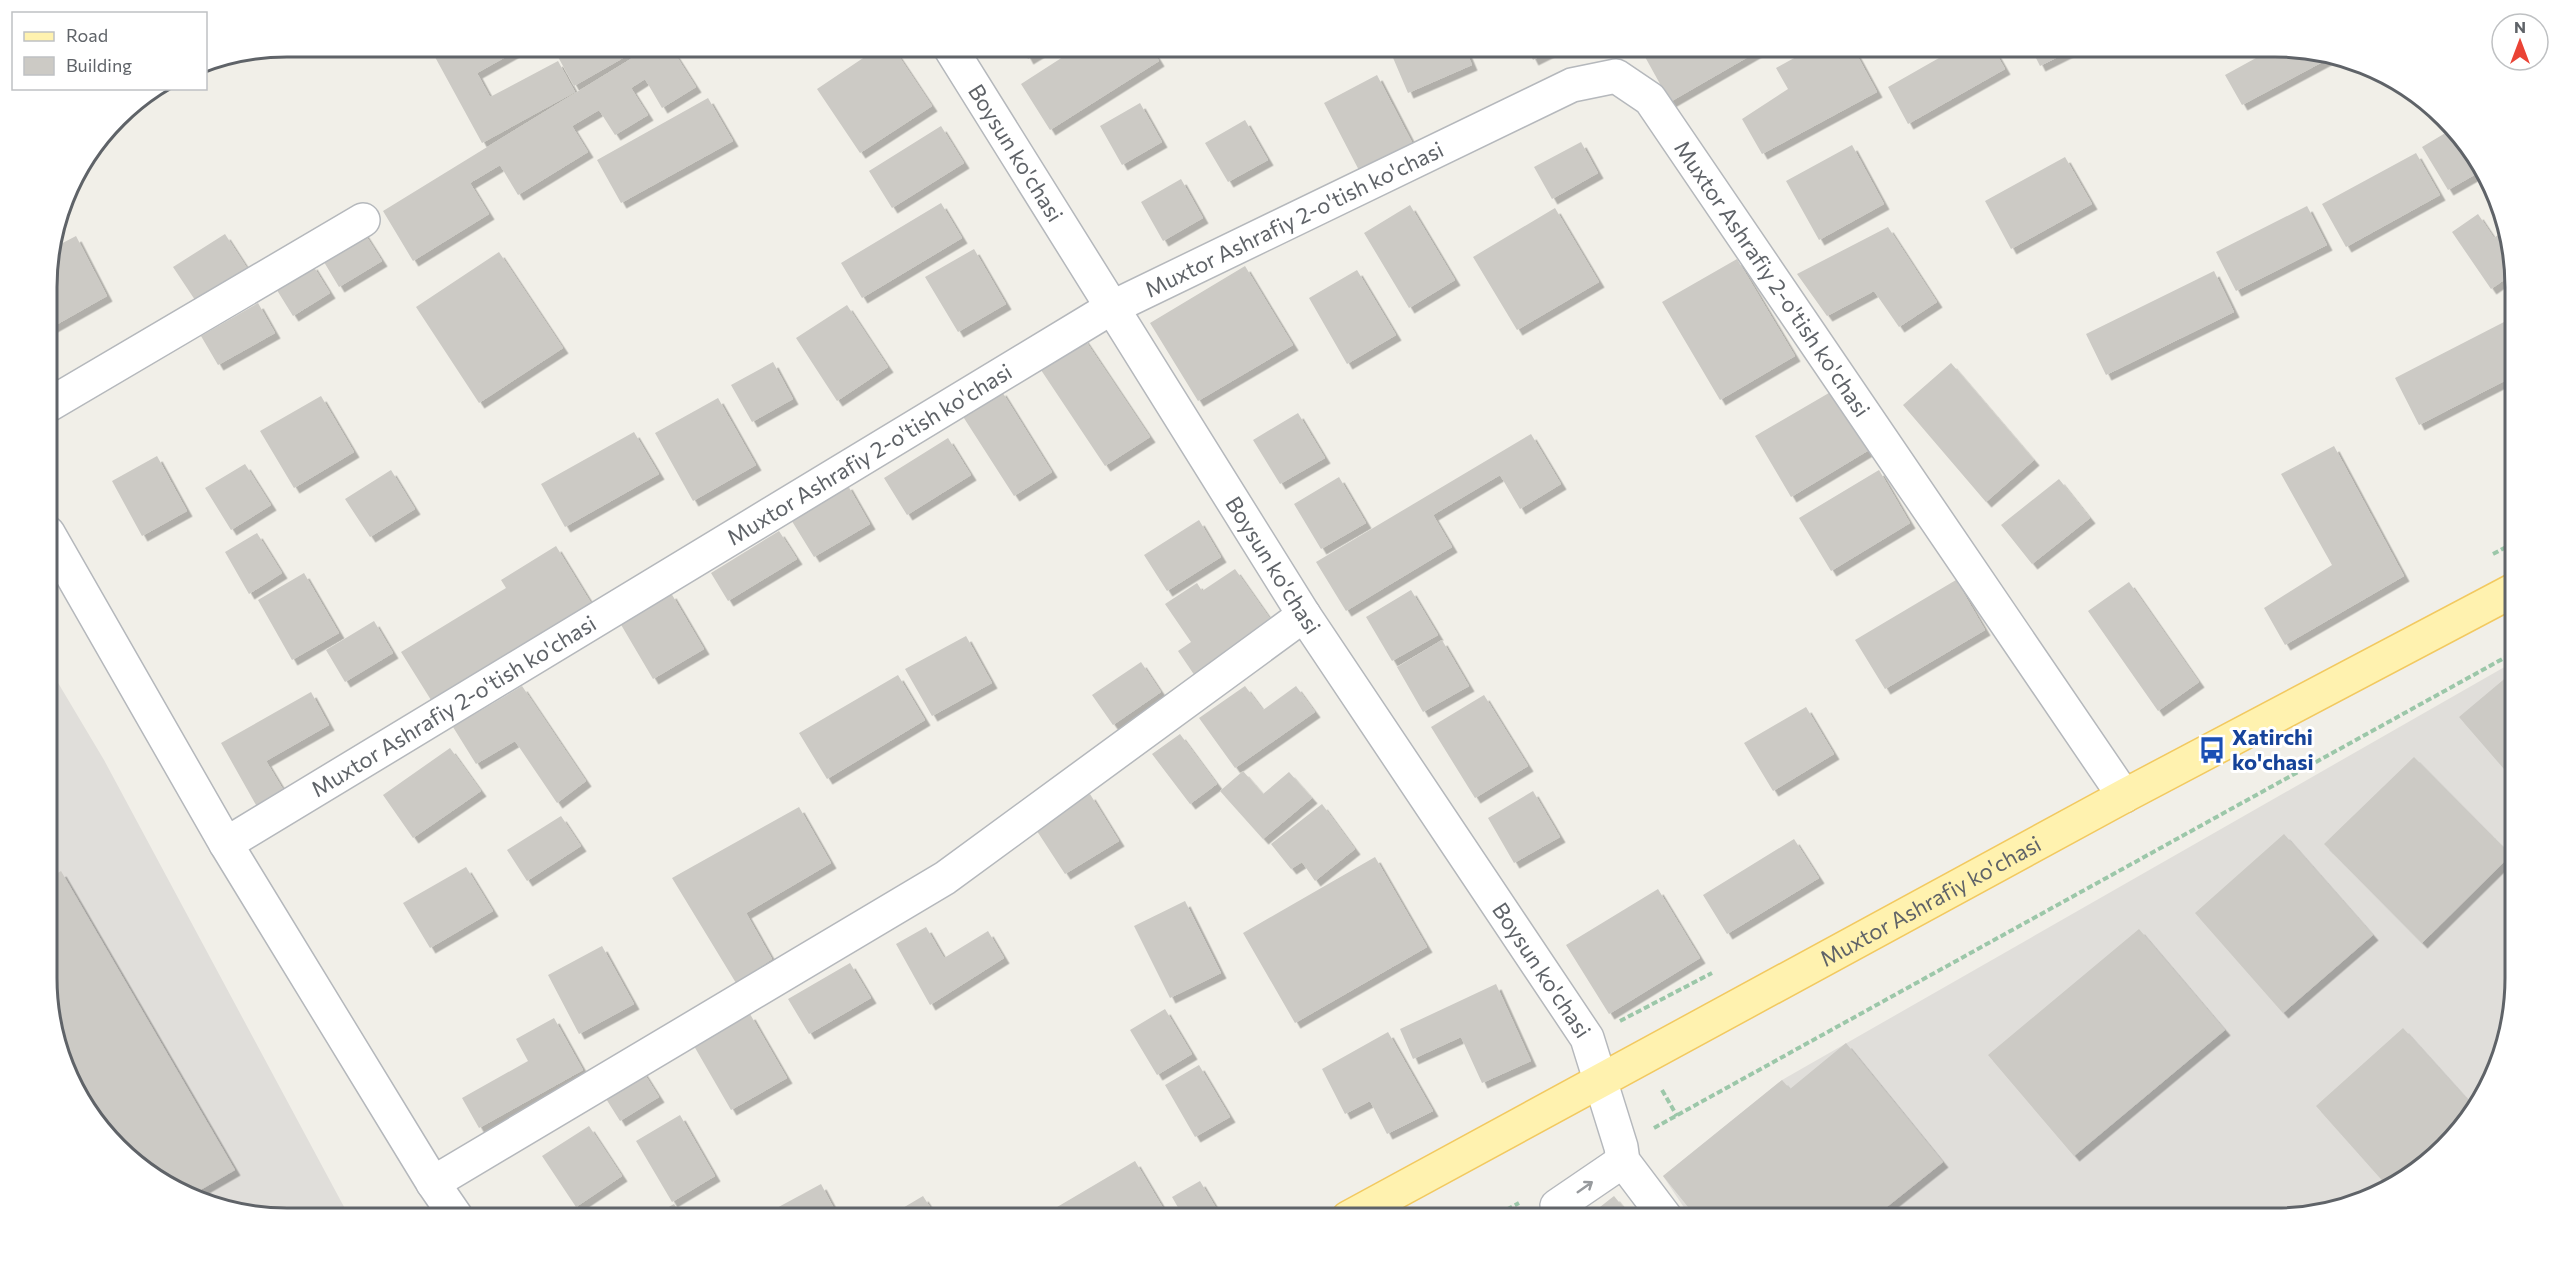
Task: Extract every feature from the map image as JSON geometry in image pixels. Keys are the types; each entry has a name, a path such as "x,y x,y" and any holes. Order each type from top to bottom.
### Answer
{"main road":[{"name":"Muxtor Ashrafiy ko'chasi","path":"1366,1208 2124,796 2505,595"}],"street":[{"name":"Boysun ko'chasi","path":"956,57 1304,615 1587,1038 1602,1080 1622,1154"},
{"name":"Muxtor Ashrafiy 2-o'tish ko'chasi","path":"226,844 1111,308 1572,85 1616,76 1650,99 2124,796"},
{"path":"57,400 363,220"},
{"path":"57,549 226,844 433,1184 450,1208"},
{"path":"433,1184 945,878 1304,615"},
{"path":"1557,1208 1622,1154 1659,1208"}],"path":[{"path":"1622,1154 1677,1116 2505,658"},
{"path":"1661,1088 1677,1116"},
{"path":"1510,1208 1521,1202"}],"shaded area":[{"path":"2505,667 2505,993 2501,1023 2493,1052 2466,1106 2438,1141 2390,1177 2349,1196 2320,1204 2290,1208 1684,1208 1663,1176 1782,1080"},
{"path":"57,681 104,760 345,1208 272,1208 242,1204 213,1196 185,1184 159,1169 124,1141 96,1106 81,1080 69,1052 61,1023 57,993"}],"building":[{"path":"435,57 505,57 477,73 490,97 558,61 575,92 482,143"},
{"path":"558,57 625,57 574,86"},
{"path":"634,57 677,57 696,87 662,108 645,79 631,88 648,115 615,135 599,110 572,126 588,152 518,195 500,165 470,183 489,214 413,261 383,211"},
{"path":"865,57 899,57 932,106 860,153 817,89"},
{"path":"1063,57 1157,57 1159,61 1050,130 1021,84"},
{"path":"1393,57 1469,57 1472,65 1408,93"},
{"path":"1645,57 1748,57 1670,102"},
{"path":"1796,57 1858,57 1877,92 1762,154 1742,119 1788,89 1776,68"},
{"path":"1941,57 1998,57 2005,69 1908,124 1888,87"},
{"path":"2036,57 2058,57 2040,66"},
{"path":"2258,57 2290,57 2323,62 2242,105 2225,75"},
{"path":"1377,75 1416,150 1363,178 1324,103"},
{"path":"708,98 733,141 621,203 597,160"},
{"path":"1140,103 1162,142 1122,165 1100,126"},
{"path":"1245,120 1268,160 1228,182 1205,143"},
{"path":"941,126 964,163 892,208 869,171"},
{"path":"2446,133 2475,174 2448,190 2422,147"},
{"path":"1581,142 1598,173 1552,199 1534,167"},
{"path":"1852,145 1884,204 1819,240 1786,181"},
{"path":"2416,153 2440,195 2346,247 2322,204"},
{"path":"2065,157 2092,204 2011,249 1985,201"},
{"path":"1181,179 1203,218 1163,241 1141,202"},
{"path":"941,203 962,238 862,298 841,263"},
{"path":"1410,205 1455,280 1409,308 1364,233"},
{"path":"2307,206 2327,245 2236,291 2216,252"},
{"path":"1555,208 1599,282 1517,330 1473,257"},
{"path":"2478,214 2494,238 2499,234 2505,279 2491,289 2452,232"},
{"path":"1888,227 1937,302 1899,327 1874,291 1827,316 1797,274"},
{"path":"363,231 382,261 339,287 321,257"},
{"path":"225,234 247,268 195,300 173,267"},
{"path":"76,236 107,296 57,324 57,272 61,244"},
{"path":"974,249 1006,304 958,332 925,277"},
{"path":"499,252 563,348 479,403 416,307"},
{"path":"1737,259 1795,356 1720,400 1662,302"},
{"path":"312,264 330,293 293,316 275,287"},
{"path":"1245,266 1293,345 1198,401 1150,323"},
{"path":"1357,270 1396,335 1347,364 1309,298"},
{"path":"2214,271 2234,312 2106,375 2086,334"},
{"path":"258,303 275,333 218,365 201,336"},
{"path":"847,305 888,367 837,401 796,338"},
{"path":"2504,322 2505,381 2419,425 2395,378"},
{"path":"1083,337 1150,437 1105,466 1039,367"},
{"path":"773,362 793,399 752,422 731,385"},
{"path":"1951,363 2034,460 1986,502 1903,405"},
{"path":"1001,390 1052,472 1014,496 962,415"},
{"path":"1834,390 1869,450 1791,497 1755,436"},
{"path":"321,396 354,452 294,488 260,431"},
{"path":"718,398 756,465 693,501 655,433"},
{"path":"1298,413 1325,458 1280,484 1253,440"},
{"path":"634,432 659,474 565,527 541,484"},
{"path":"1531,434 1561,484 1520,509 1500,475 1433,515 1452,547 1346,611 1316,562"},
{"path":"948,438 971,475 907,515 884,478"},
{"path":"2334,446 2404,576 2285,645 2264,608 2332,565 2281,474"},
{"path":"157,456 187,511 142,536 112,481"},
{"path":"245,464 271,505 231,530 205,488"},
{"path":"391,470 415,509 370,537 345,499"},
{"path":"1879,470 1910,523 1831,571 1799,518"},
{"path":"1339,477 1366,523 1321,549 1294,504"},
{"path":"2059,479 2090,518 2032,564 2001,525"},
{"path":"847,484 870,524 814,557 790,518"},
{"path":"1199,520 1221,557 1167,591 1144,555"},
{"path":"779,531 797,559 728,601 711,573"},
{"path":"257,533 282,573 249,594 225,552"},
{"path":"556,546 591,603 431,700 401,652 506,588 501,580"},
{"path":"1235,569 1273,623 1195,676 1178,651 1191,642 1165,604 1197,583 1202,591"},
{"path":"304,573 339,633 292,660 258,600"},
{"path":"1956,580 1985,630 1885,689 1855,640"},
{"path":"2129,582 2199,682 2158,711 2088,611"},
{"path":"1411,590 1438,635 1392,661 1366,617"},
{"path":"671,593 704,649 653,679 620,623"},
{"path":"374,621 393,653 345,682 326,650"},
{"path":"966,636 992,683 932,716 905,669"},
{"path":"1442,640 1469,686 1423,712 1397,667"},
{"path":"1141,662 1161,692 1113,725 1092,695"},
{"path":"898,675 925,720 827,779 799,733"},
{"path":"2505,678 2505,770 2459,717"},
{"path":"522,686 586,781 557,803 515,741 476,764 453,727"},
{"path":"1245,686 1263,710 1296,686 1315,712 1235,768 1199,718"},
{"path":"311,692 329,725 266,761 287,796 260,812 221,743"},
{"path":"1484,695 1528,766 1475,798 1431,727"},
{"path":"1806,707 1834,754 1773,791 1744,743"},
{"path":"1180,734 1217,784 1190,804 1152,754"},
{"path":"450,748 481,791 413,838 383,795"},
{"path":"2414,757 2505,849 2505,861 2422,943 2324,844"},
{"path":"1243,771 1263,794 1289,772 1312,798 1263,839 1220,791"},
{"path":"1533,791 1560,837 1514,863 1488,818"},
{"path":"1090,794 1119,841 1065,874 1035,828"},
{"path":"1322,804 1355,849 1315,881 1302,862 1291,869 1271,844"},
{"path":"799,807 831,863 746,913 772,959 736,983 672,878"},
{"path":"561,816 581,846 527,881 507,850"},
{"path":"2284,834 2373,935 2283,1013 2195,913"},
{"path":"1794,839 1819,878 1727,934 1703,895"},
{"path":"1375,857 1427,947 1295,1023 1243,933"},
{"path":"466,867 493,911 430,948 403,903"},
{"path":"61,871 235,1170 200,1190 159,1169 124,1141 96,1106 81,1080 69,1052 61,1023 57,993 57,873"},
{"path":"1658,889 1700,958 1609,1014 1566,945"},
{"path":"1185,901 1221,973 1170,998 1134,926"},
{"path":"926,927 944,958 988,931 1004,958 930,1005 896,944"},
{"path":"2139,929 2225,1030 2074,1156 1988,1055"},
{"path":"602,946 634,1004 579,1034 548,975"},
{"path":"850,963 871,998 809,1034 788,999"},
{"path":"1496,984 1531,1061 1482,1083 1461,1037 1413,1059 1400,1029"},
{"path":"1165,1009 1192,1054 1157,1075 1130,1030"},
{"path":"750,1014 787,1078 731,1110 694,1046"},
{"path":"554,1018 583,1070 479,1128 462,1098 528,1061 516,1039"},
{"path":"2403,1028 2469,1101 2438,1141 2403,1169 2383,1181 2316,1106"},
{"path":"1388,1032 1433,1111 1387,1134 1370,1101 1345,1114 1322,1069"},
{"path":"1846,1043 1943,1162 1886,1208 1689,1208 1663,1176 1782,1080 1790,1089"},
{"path":"1199,1065 1230,1117 1195,1137 1165,1085"},
{"path":"642,1070 659,1097 620,1121 603,1094"},
{"path":"680,1115 715,1176 672,1202 636,1141"},
{"path":"589,1126 622,1176 576,1207 542,1156"},
{"path":"1135,1161 1163,1208 1055,1208"},
{"path":"1200,1181 1216,1208 1178,1208 1172,1197"},
{"path":"821,1184 834,1208 777,1208"},
{"path":"923,1196 931,1208 903,1208"},
{"path":"1614,1196 1624,1208 1599,1208"}],"place":[{"name":"Xatirchi ko'chasi","path":"2212,750"}]}
